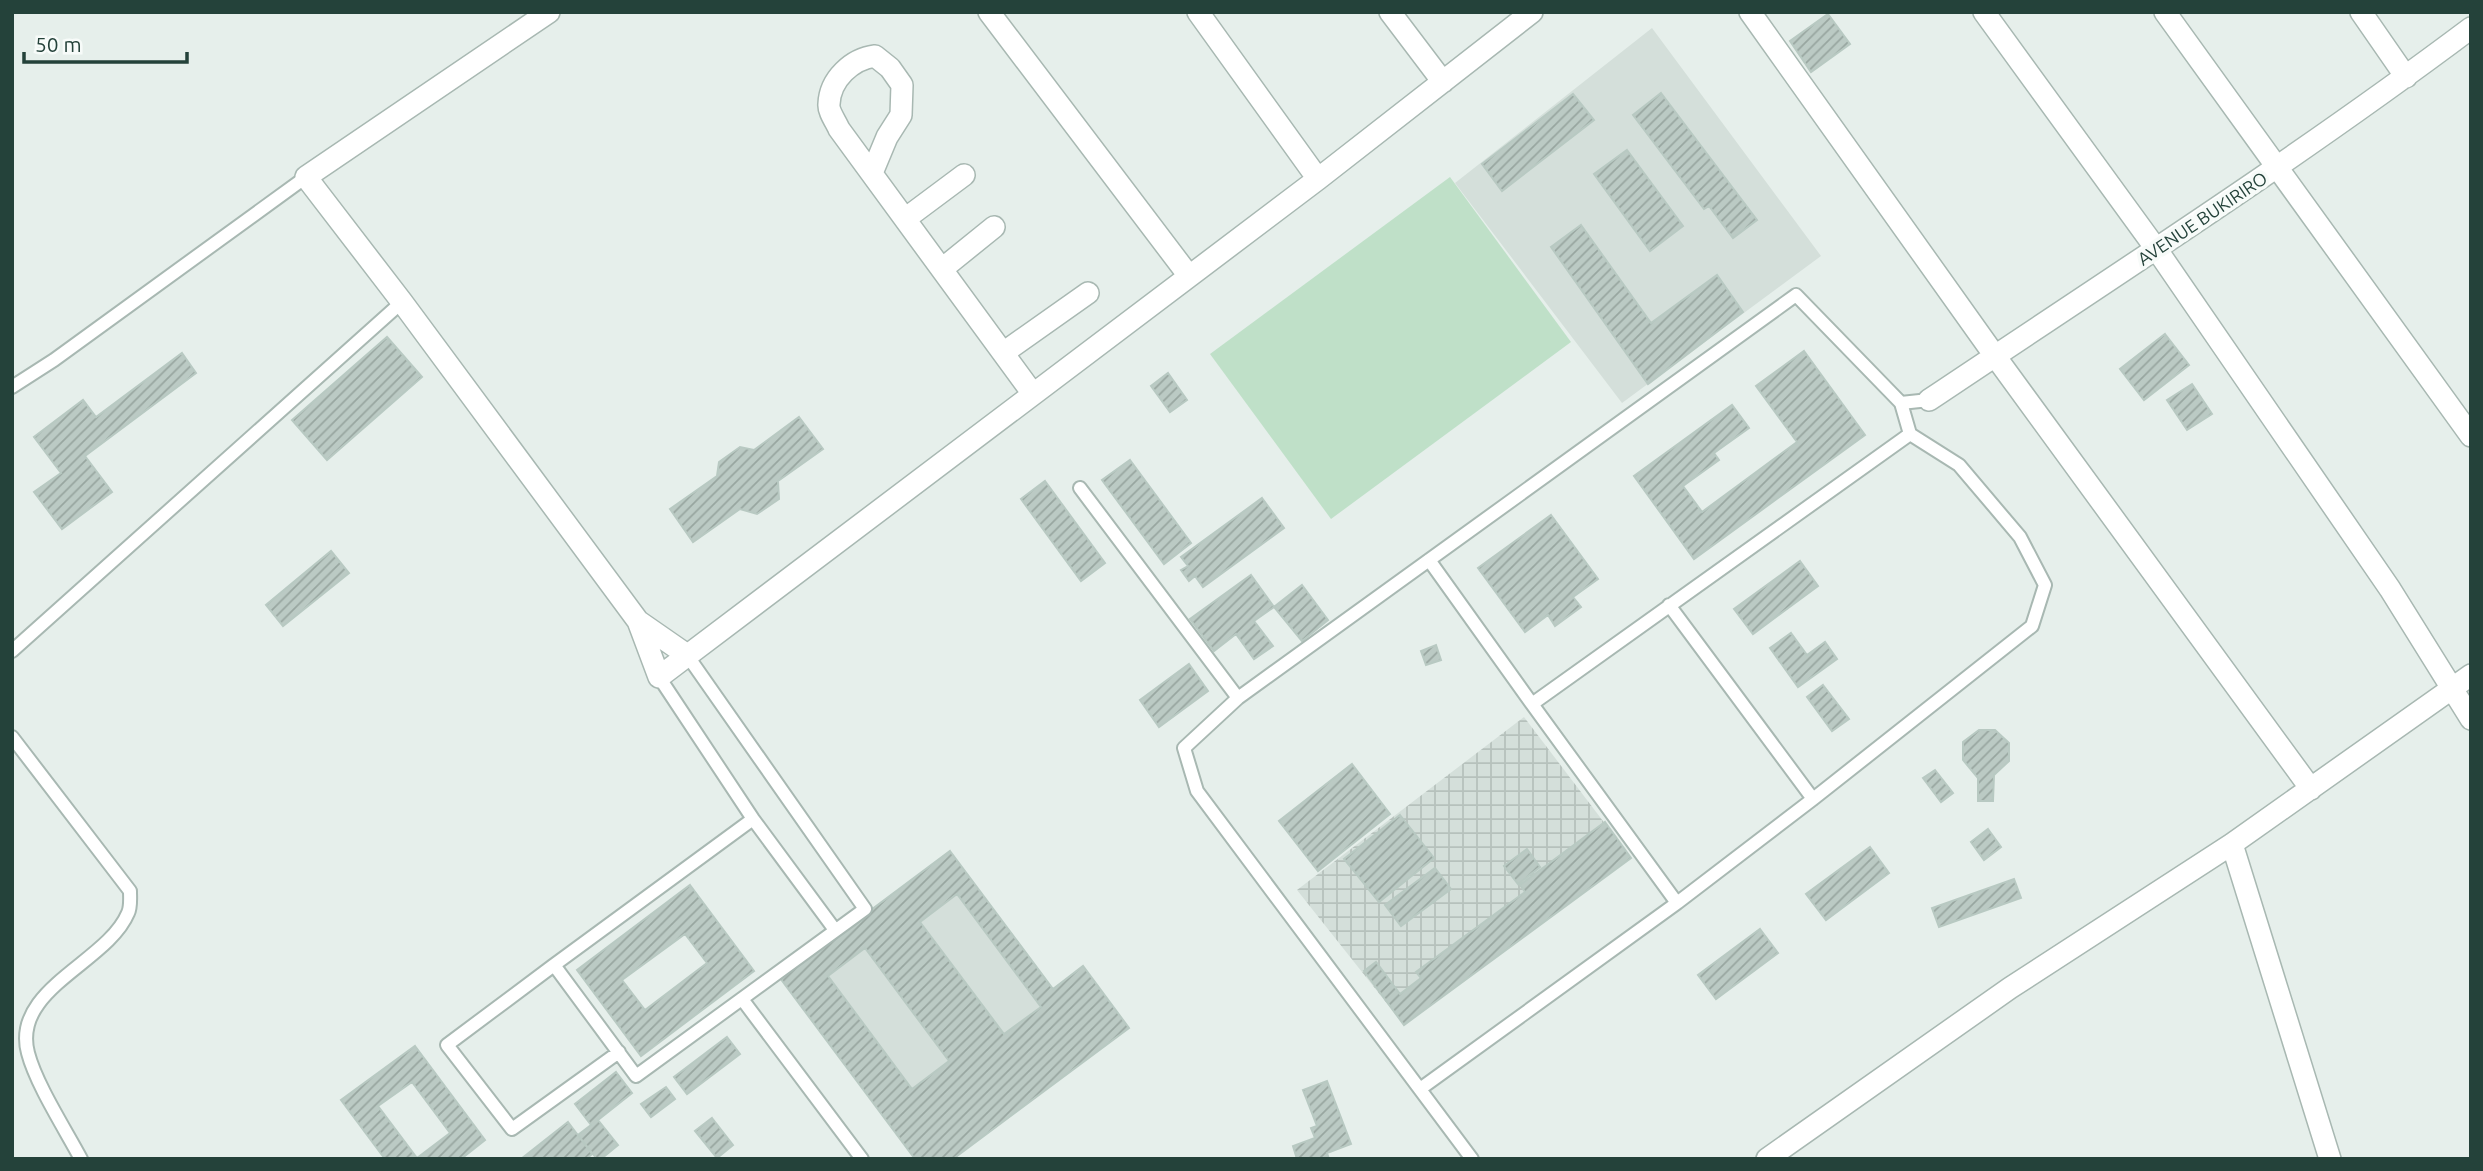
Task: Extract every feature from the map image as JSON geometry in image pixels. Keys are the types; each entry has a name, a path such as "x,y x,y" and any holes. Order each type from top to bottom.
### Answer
{"street":[{"path":"549,12 306,177 638,621 659,677 1318,179 1532,12"},
{"path":"989,12 1189,276"},
{"path":"1198,12 1318,179"},
{"path":"1390,12 1443,82"},
{"path":"1750,12 1995,356 2311,789"},
{"path":"1984,12 2157,250 2390,589 2471,719"},
{"path":"2165,12 2471,436"},
{"path":"2361,12 2406,77"},
{"name":"AVENUE BUKIRIRO","path":"1929,400 2157,250 2471,29"},
{"path":"872,173 887,137 901,114 902,85 890,68 875,56 861,58 844,71 833,88 828,106 839,129 1033,394"},
{"path":"905,219 964,175"},
{"path":"942,269 994,227"},
{"path":"1003,353 1088,293"},
{"path":"638,621 687,655"},
{"path":"1767,1159 2010,988 2232,845 2471,675"},
{"path":"2232,845 2330,1159"}],"lane":[{"path":"12,387 54,360 306,177"},
{"path":"1420,1089 1677,903 2032,626 2045,585 2020,537 1959,465 1910,435 1901,403 1796,295 1238,698 1184,748 1198,790 1420,1089 1472,1159"},
{"path":"12,651 402,302"},
{"path":"1901,403 1929,400"},
{"path":"1532,704 1910,435"},
{"path":"1080,488 1238,698"},
{"path":"1430,560 1677,903"},
{"path":"1669,605 1813,799"},
{"path":"554,965 636,1076 865,909 687,655"},
{"path":"659,677 753,819 835,930"},
{"path":"12,737 130,891 129,911 117,930 37,1004 25,1025 27,1053 81,1159"},
{"path":"619,1052 512,1129 447,1045 753,819"},
{"path":"742,999 862,1159"}],"shaded area":[{"path":"1652,28 1821,256 1622,403 1455,183"},
{"path":"1524,717 1631,858 1404,1025 1297,890"},
{"path":"950,851 1053,988 1083,966 1129,1028 953,1159 915,1159 780,978"}],"green space":[{"path":"1450,177 1571,342 1331,519 1210,354"}],"building":[{"path":"1828,14 1850,44 1811,72 1790,41"},
{"path":"1661,93 1757,220 1733,238 1709,206 1704,209 1633,115"},
{"path":"1573,94 1594,120 1502,191 1482,164"},
{"path":"1627,150 1683,226 1650,251 1594,174"},
{"path":"1581,225 1651,323 1717,275 1743,312 1648,384 1551,247"},
{"path":"2165,334 2189,365 2144,400 2120,369"},
{"path":"387,337 422,377 327,460 292,420"},
{"path":"1804,351 1865,435 1694,559 1634,476 1732,405 1749,428 1714,453 1719,460 1683,486 1702,512 1797,442 1756,386"},
{"path":"182,353 196,373 85,456 112,492 62,529 34,492 61,473 34,437 83,400 96,417"},
{"path":"1168,373 1187,400 1170,412 1151,386"},
{"path":"2192,384 2212,414 2187,430 2167,400"},
{"path":"799,417 823,449 778,481 779,499 757,514 740,509 693,542 670,509 717,476 719,462 740,447 754,450"},
{"path":"1130,460 1191,543 1164,564 1102,480"},
{"path":"1045,481 1105,563 1081,581 1021,499"},
{"path":"1262,498 1284,528 1203,587 1195,576 1189,581 1181,570 1188,566 1181,557"},
{"path":"1551,515 1598,579 1573,597 1581,607 1555,626 1548,615 1525,632 1478,568"},
{"path":"331,551 349,573 283,626 266,605"},
{"path":"1800,561 1818,586 1753,634 1734,609"},
{"path":"1251,575 1274,607 1254,621 1273,646 1254,659 1236,634 1214,651 1190,619"},
{"path":"1302,585 1328,620 1302,641 1274,607"},
{"path":"1791,633 1807,655 1825,642 1837,659 1798,687 1770,648"},
{"path":"1436,645 1441,660 1426,665 1421,651"},
{"path":"1189,664 1208,691 1159,727 1140,700"},
{"path":"1823,685 1849,719 1832,731 1807,697"},
{"path":"1979,730 1995,730 2009,743 2009,761 1994,775 1993,801 1978,801 1978,778 1963,760 1963,742"},
{"path":"1352,764 1390,814 1318,871 1279,821"},
{"path":"1935,770 1953,793 1941,802 1923,778"},
{"path":"1400,815 1434,858 1379,902 1344,859"},
{"path":"1605,822 1631,858 1404,1025 1364,971 1376,962 1400,994 1421,978 1416,972 1525,892 1520,885"},
{"path":"1988,829 2001,847 1984,860 1971,842"},
{"path":"1870,847 1889,873 1826,920 1806,894"},
{"path":"1527,849 1540,867 1518,884 1504,866"},
{"path":"950,851 1053,989 1083,966 1129,1028 953,1159 915,1159 780,978","holes":["957,894 1041,1007 1004,1034 920,922","865,948 949,1061 912,1089 828,976"]},
{"path":"1435,868 1451,889 1401,926 1385,905"},
{"path":"2014,879 2021,898 1939,927 1932,908"},
{"path":"690,885 754,971 641,1056 577,970","holes":["685,934 707,963 645,1010 622,980"]},
{"path":"1760,929 1778,953 1716,999 1698,975"},
{"path":"727,1037 740,1054 687,1094 674,1077"},
{"path":"415,1046 485,1140 461,1159 385,1159 341,1100","holes":["412,1082 450,1133 417,1158 378,1106"]},
{"path":"616,1072 632,1093 598,1120 618,1145 601,1159 597,1159 578,1135 591,1125 575,1104"},
{"path":"1327,1081 1351,1144 1327,1153 1329,1159 1297,1159 1293,1146 1315,1138 1311,1128 1317,1126 1303,1090"},
{"path":"666,1087 675,1099 651,1117 641,1104"},
{"path":"712,1118 733,1145 717,1158 695,1131"},
{"path":"568,1122 592,1154 586,1159 521,1159"}]}
